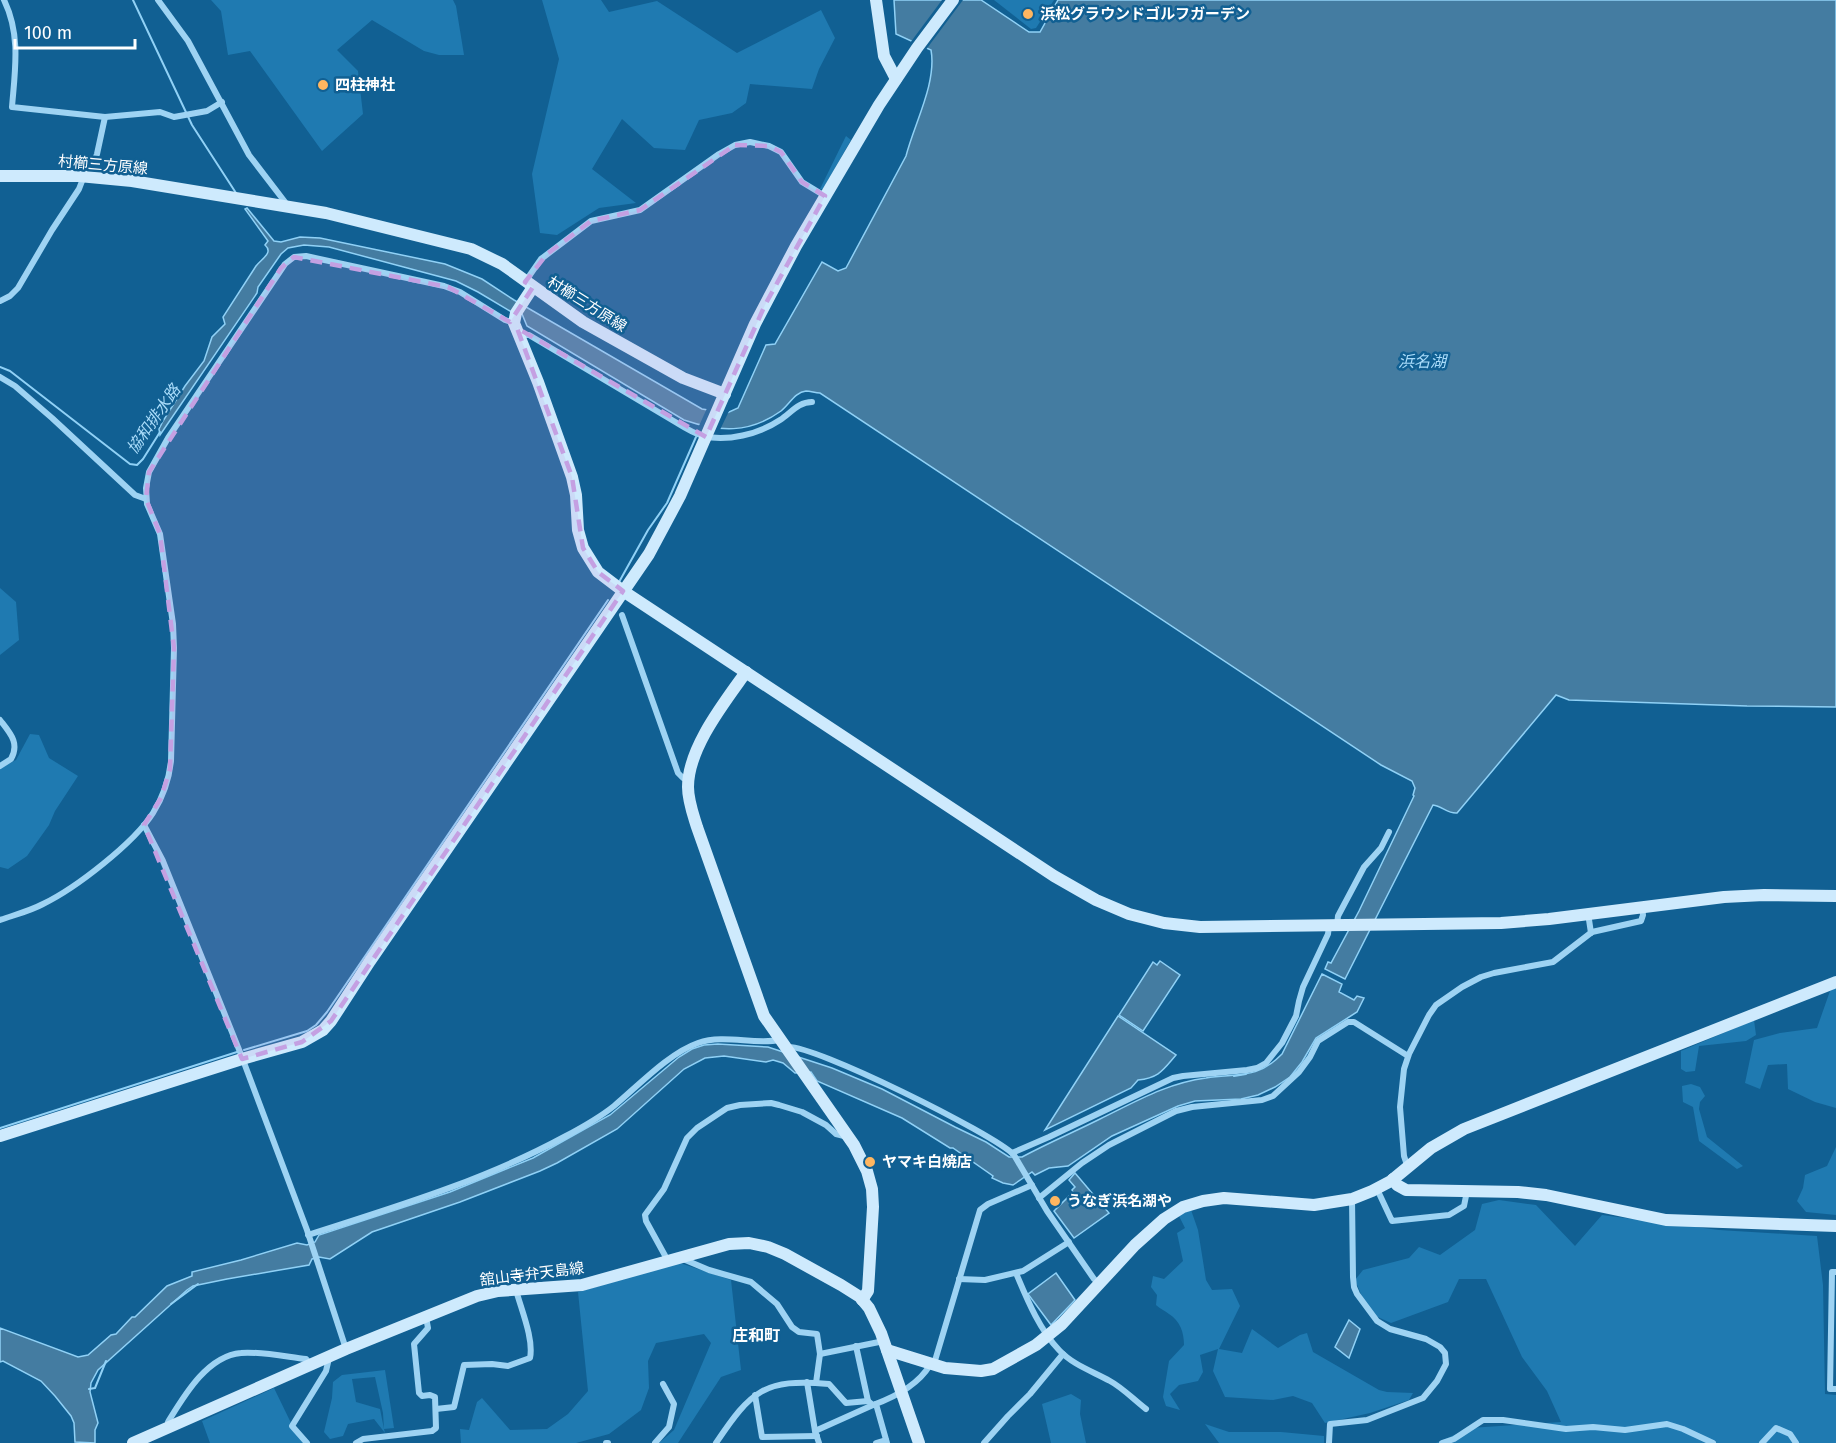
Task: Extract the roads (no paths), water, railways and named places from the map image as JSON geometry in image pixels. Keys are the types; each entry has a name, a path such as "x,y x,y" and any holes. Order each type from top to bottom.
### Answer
{"street":[{"path":"4,0 12,15 17,49 12,107 105,117 160,112 174,117 207,111 222,102"},
{"path":"158,0 188,40 249,155 286,206"},
{"path":"876,0 884,56 896,79"},
{"path":"0,1136 302,1042 322,1030 331,1021 376,951 649,554 670,516 765,305 863,130 917,48 953,0"},
{"path":"0,301 10,296 18,288 52,230 80,189 97,154 105,117"},
{"path":"825,196 802,182 781,152 769,146 750,142 735,145 640,210 591,221 541,259 516,324 572,477 576,495 578,530 583,548 598,572 623,591 1054,876 1107,905 1147,919 1188,926 1507,922 1744,896 1836,896"},
{"name":"村櫛三方原線","path":"0,176 87,176 132,181 341,217 471,249 496,260 529,287 574,317 675,374 725,394"},
{"path":"0,920 43,904 80,881 144,825 161,798 170,769 174,648 160,534 146,499 146,482 156,457 281,268 294,256 313,257 448,287 460,292 695,433 730,437 754,432 776,422 803,403 812,402"},
{"path":"0,377 15,386 52,418 135,495 146,499"},
{"path":"622,615 678,773 683,778 689,778"},
{"path":"746,672 697,749 689,778 690,800 697,827 768,1023 863,1162 872,1189 873,1207 868,1290 862,1300"},
{"path":"0,720 12,735 15,745 11,759 0,766"},
{"path":"144,825 163,861 242,1059 308,1234 346,1349"},
{"path":"1013,1154 1173,1078 1247,1070 1266,1063 1280,1048 1296,1016 1303,987 1328,934 1336,925 1338,916 1364,867 1381,848 1389,832"},
{"path":"1408,1168 1404,1156 1400,1107 1404,1069 1408,1056 1432,1010 1462,987 1487,975 1553,962 1591,933 1641,921 1642,907"},
{"path":"1588,914 1591,933"},
{"path":"820,1354 856,1346 886,1345 932,1365 958,1370 987,1370 1015,1358 1048,1336 1068,1319 1135,1245 1164,1219 1190,1204 1234,1198 1314,1205 1352,1199 1377,1189 1393,1179 1431,1148 1464,1129 1836,982"},
{"path":"1039,1198 1082,1163 1113,1142 1176,1111 1192,1107 1266,1099 1273,1096 1299,1072 1318,1041 1348,1022 1354,1022 1408,1056"},
{"path":"308,1234 448,1190 521,1159 603,1114 671,1059 693,1045 718,1039 768,1042 804,1049 898,1089 984,1135 1013,1154 1039,1198 1099,1283"},
{"path":"816,1383 820,1354 818,1334 799,1332 792,1327 777,1304 751,1282 674,1259 646,1221 645,1215 664,1189 687,1138 715,1114 734,1106 775,1104 799,1110 819,1120 836,1134 848,1137"},
{"path":"1393,1179 1397,1185 1406,1190 1518,1191 1666,1220 1836,1226"},
{"path":"755,1395 762,1437 817,1437 872,1403 902,1392 923,1376 932,1365 980,1210 1031,1183"},
{"path":"1377,1189 1392,1221 1449,1215 1464,1206 1468,1190"},
{"path":"1329,1443 1330,1424 1368,1420 1423,1398 1437,1381 1446,1364 1445,1353 1440,1347 1426,1339 1390,1329 1381,1323 1357,1294 1353,1277 1352,1199"},
{"path":"959,1280 985,1280 1016,1273 1029,1268 1069,1242"},
{"name":"舘山寺弁天島線","path":"133,1443 346,1349 484,1293 582,1285 729,1244 749,1243 762,1245 785,1254 848,1289 862,1300 873,1314 886,1345 919,1443"},
{"path":"1836,1272 1832,1272 1830,1389 1836,1389"},
{"path":"1016,1273 1048,1336 1063,1354 1085,1369 1112,1382 1146,1409"},
{"path":"436,1409 454,1407 464,1365 508,1366 530,1358 529,1336 516,1290"},
{"path":"356,1443 363,1439 432,1431 436,1428 435,1397 422,1396 419,1393 414,1344 428,1328 426,1316"},
{"path":"856,1346 872,1403 887,1441 876,1443"},
{"path":"169,1427 168,1422 187,1390 203,1374 228,1356 245,1353 306,1359 312,1365"},
{"path":"984,1443 1030,1394 1063,1354"},
{"path":"307,1443 292,1426 326,1371 330,1357"},
{"path":"807,1382 817,1437"},
{"path":"716,1443 734,1417 755,1395 782,1383 830,1384 846,1403 872,1403"},
{"path":"654,1443 669,1427 674,1404 663,1384"},
{"path":"1442,1443 1454,1439 1483,1420 1503,1420 1566,1429 1593,1426 1625,1430 1667,1424 1713,1443"},
{"path":"1762,1443 1776,1428 1790,1434 1796,1443"}],"water":[{"name":"浜名湖","path":"894,0 981,0 1029,32 1040,32 1058,0 1836,0 1836,707 1569,700 1556,695 1457,813 1433,805 1345,979 1325,969 1328,962 1331,963 1359,911 1414,796 1415,788 1412,781 1381,765 820,393 802,392 781,411 757,424 734,429 697,424 684,420 527,326 522,314 510,311 456,281 329,247 304,245 288,248 281,254 160,435 159,429 163,421 204,361 212,337 225,324 223,317 268,251 265,245 268,241 245,209 247,208 274,241 281,242 300,237 320,238 445,264 482,279 514,300 702,409 727,413 738,408 766,345 775,344 822,262 838,271 846,268 906,156 928,90 932,63 931,50 896,34"},
{"path":"1160,961 1180,975 1143,1031 1119,1015 1153,962 1157,965"},
{"path":"1322,974 1342,984 1339,992 1354,1000 1357,996 1364,998 1357,1012 1316,1038 1290,1077 1258,1095 1241,1099 1195,1101 1178,1106 1112,1136 1068,1166 1049,1168 1035,1175 1032,1172 1013,1185 992,1178 993,1176 953,1148 902,1118 817,1081 811,1072 795,1073 783,1063 773,1060 766,1062 724,1056 705,1058 684,1069 617,1129 540,1171 460,1202 372,1232 330,1259 319,1257 312,1259 309,1265 193,1286 98,1370 91,1383 90,1392 98,1423 95,1430 95,1443 75,1442 74,1423 71,1416 41,1381 3,1361 0,1362 0,1328 78,1357 88,1355 111,1335 116,1334 167,1286 192,1276 192,1272 297,1243 307,1245 315,1242 319,1235 450,1192 533,1158 610,1115 679,1057 704,1045 768,1047 832,1068 882,1089 986,1142 1009,1157 1022,1157 1139,1100 1178,1084 1192,1080 1246,1074 1264,1068 1282,1054"},
{"path":"1118,1016 1176,1055 1156,1075 1138,1080 1131,1088 1045,1130"},
{"path":"1075,1173 1109,1213 1074,1238 1054,1211 1073,1192 1075,1187 1069,1180"},
{"path":"1056,1273 1075,1300 1051,1325 1028,1294"},
{"path":"1349,1320 1360,1329 1349,1358 1335,1347"}],"waterway":[{"path":"133,0 192,125 236,193"},
{"name":"協和排水路","path":"0,367 10,371 130,464 137,465 143,459 160,432"},
{"path":"619,582 648,530 667,503 696,437"},
{"path":"244,1050 307,1031 316,1025 327,1012 608,600"},
{"path":"0,1128 237,1052"},
{"path":"1234,1076 1246,1074"},
{"path":"171,1304 198,1284"},
{"path":"89,1389 95,1388 106,1361"}],"place":[{"name":"浜松グラウンドゴルフガーデン","path":"1028,14"},
{"name":"四柱神社","path":"323,85"},
{"name":"ヤマキ白焼店","path":"870,1162"},
{"name":"うなぎ浜名湖や","path":"1055,1201"}],"district":[{"name":"庄和町","path":"756,1335"}]}
